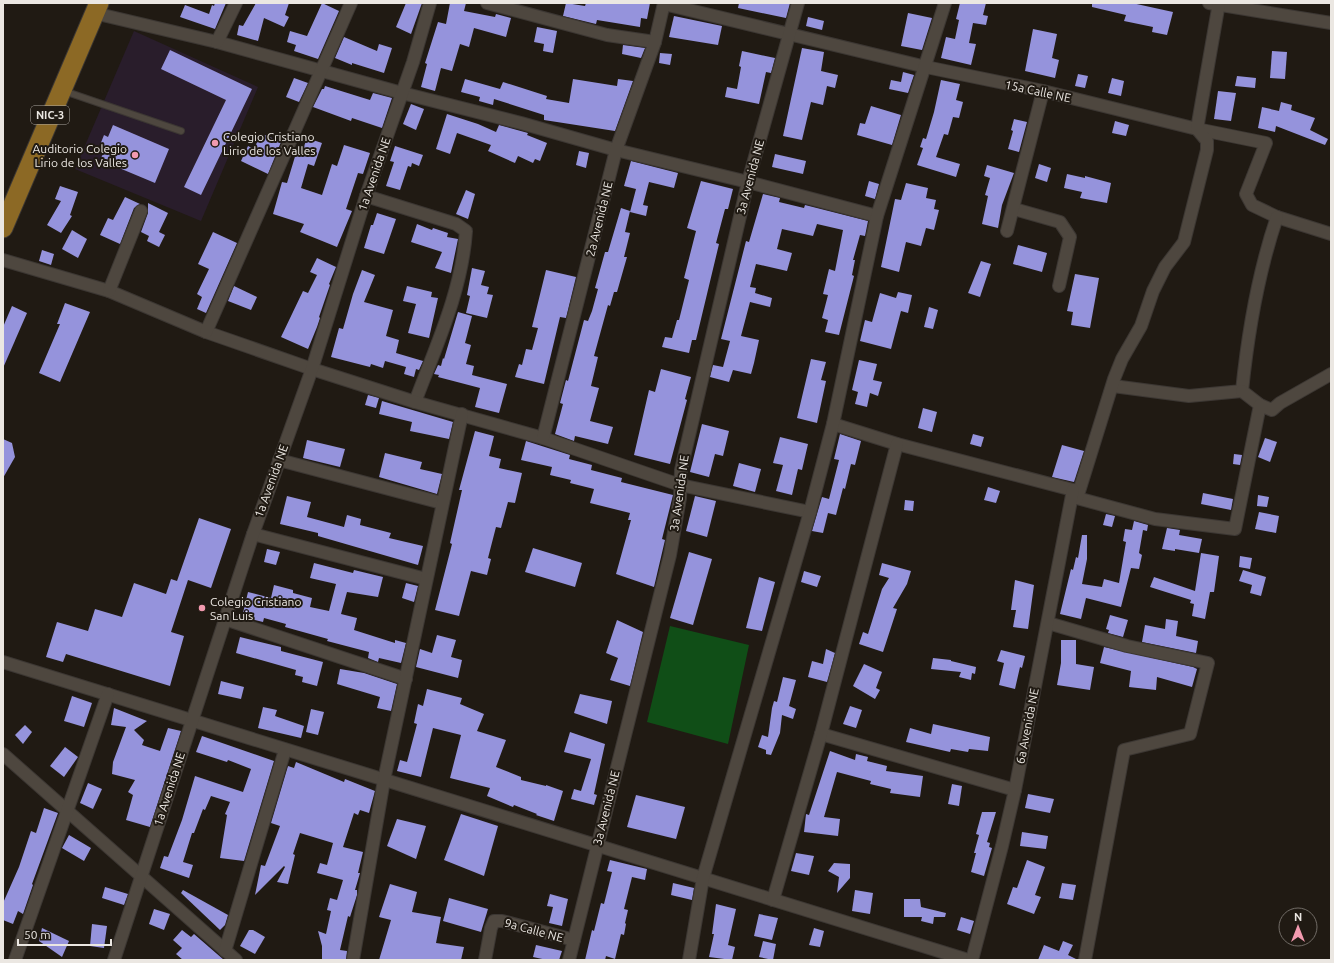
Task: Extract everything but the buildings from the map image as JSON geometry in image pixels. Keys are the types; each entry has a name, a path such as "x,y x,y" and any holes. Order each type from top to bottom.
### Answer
{"main road":[{"name":"NIC-3","path":"3,228 61,89 97,8"}],"street":[{"path":"217,42 236,3"},
{"path":"206,332 351,3"},
{"name":"1a Avenida NE","path":"114,960 191,720 253,534 312,369 366,196 413,62 430,3"},
{"path":"487,3 607,35 655,42"},
{"name":"3a Avenida NE","path":"569,960 596,845 670,555 680,498 682,463 748,182 798,3"},
{"path":"690,960 703,878 810,512 833,424 877,216 926,67 945,3"},
{"name":"2a Avenida NE","path":"543,438 616,150 655,42 664,4"},
{"name":"15a Calle NE","path":"664,4 926,67 1043,91 1197,129 1266,143 1246,194 1252,205 1277,217 1331,234"},
{"path":"1197,129 1215,4 1317,19 1331,23"},
{"path":"97,8 616,150 748,182 877,216"},
{"path":"1007,231 1014,209 1043,91"},
{"name":"6a Avenida NE","path":"972,960 1015,790 1075,494 1122,359 1141,326 1153,291 1165,267 1184,242 1207,150 1207,141 1197,129"},
{"path":"366,196 456,224 466,231 465,247 455,296 416,402"},
{"path":"1014,209 1060,222 1070,237 1059,286"},
{"path":"109,291 141,211"},
{"path":"1242,391 1247,344 1257,292 1277,217"},
{"path":"3,260 109,291 206,332 312,369 416,402 543,438 680,485 810,512"},
{"path":"1113,386 1189,396 1242,391 1260,405 1272,410 1285,400 1331,374"},
{"path":"833,424 897,444 1075,494 1155,519 1235,529 1260,405"},
{"path":"353,960 384,780 462,414"},
{"path":"773,900 821,734 897,444"},
{"path":"279,460 442,503"},
{"path":"253,534 426,579"},
{"path":"225,619 406,679"},
{"path":"1048,623 1127,646 1208,663 1190,734 1124,750 1085,960"},
{"path":"3,662 968,960"},
{"path":"15,960 108,694"},
{"path":"821,734 1015,790"},
{"path":"225,950 285,750"},
{"path":"3,754 236,960"},
{"name":"9a Calle NE","path":"485,960 491,928 494,921 502,921 574,940"}],"lane":[{"path":"61,89 181,131"}],"shaded area":[{"path":"134,31 258,87 201,221 75,169"}],"green space":[{"path":"670,626 749,645 728,744 647,722"}],"place":[{"name":"Colegio Cristiano Lirio de los Valles","path":"215,143"},
{"name":"Auditorio Colegio Lirio de los Valles","path":"135,155"},
{"name":"Colegio Cristiano San Luis","path":"202,608"}]}
